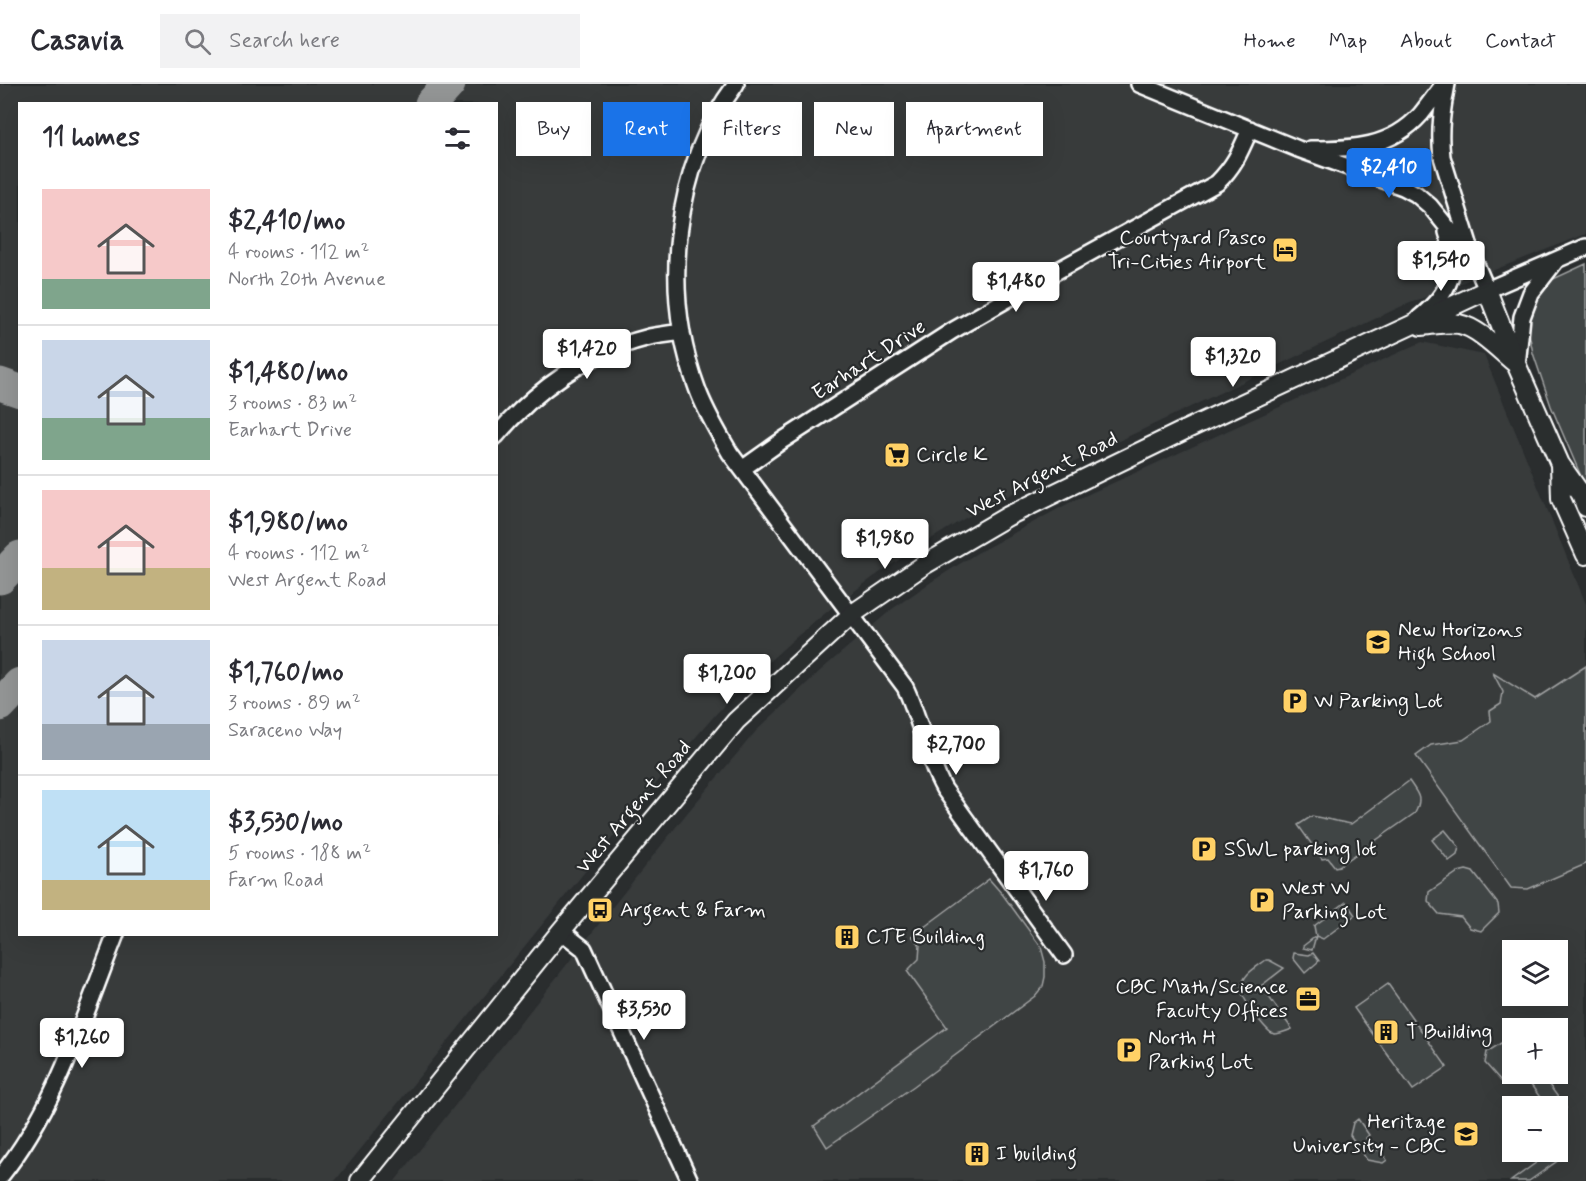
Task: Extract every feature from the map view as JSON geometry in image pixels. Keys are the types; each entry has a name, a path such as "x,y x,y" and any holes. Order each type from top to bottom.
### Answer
{"main road":[{"name":"West Argent Road","path":"360,1181 561,931 736,721 851,615 924,565 1008,516 1185,430 1487,290"},
{"path":"1487,290 1560,464 1581,494 1586,507"},
{"path":"1410,326 1451,324 1466,326 1484,337 1517,366"},
{"path":"1560,464 1561,499 1586,555"}],"street":[{"path":"736,84 715,117 701,148 680,217 677,286 687,358 697,389 730,453 905,687 931,763 944,789 1064,954"},
{"path":"1139,84 1298,149 1379,177 1409,190 1430,206 1474,260"},
{"path":"1298,149 1362,147 1388,138 1413,122 1445,84"},
{"path":"1445,84 1440,118 1442,157 1474,260 1487,290"},
{"name":"Earhart Drive","path":"742,469 783,440 962,325 1217,183 1238,158 1250,129"},
{"path":"1410,326 1431,308 1443,293 1450,279 1454,261 1445,226"},
{"name":"West Argent Road","path":"1487,290 1586,247"},
{"path":"1517,366 1522,317 1531,293 1557,260"},
{"path":"498,434 542,391 586,362 632,342 682,332"},
{"path":"561,931 584,949 690,1181"},
{"path":"0,1177 43,1112 61,1076 116,936"}],"shaded area":[{"path":"0,84 1586,84 1586,234 1400,307 1039,479 962,520 875,576 794,639 717,713 668,769 335,1181 0,1181"},
{"path":"1586,264 1586,488 1551,406 1533,353 1527,323 1533,301 1549,281"},
{"path":"1422,342 1484,355 1586,604 1586,1181 395,1181 687,813 756,731 821,670 892,609 977,553 1069,503"},
{"path":"1586,666 1586,864 1528,889 1511,888 1416,756 1431,745 1463,740 1491,721 1490,711 1501,704 1503,692 1493,673 1535,699"},
{"path":"1409,781 1419,800 1415,813 1339,866 1335,867 1328,858 1322,859 1298,825 1312,816 1351,824"},
{"path":"1445,830 1459,847 1457,855 1449,861 1432,840"},
{"path":"1466,870 1473,872 1498,904 1499,913 1481,931 1470,928 1461,917 1439,914 1428,901 1429,892 1458,872"},
{"path":"989,879 1041,947 1045,962 1043,986 1035,996 827,1147 814,1126 947,1027 907,971 919,959 920,945 912,936"},
{"path":"1346,902 1355,915 1323,939 1316,936 1314,926"},
{"path":"1316,936 1312,950 1303,948 1303,946"},
{"path":"1294,953 1309,955 1313,953 1319,961 1305,973 1293,958"},
{"path":"1266,960 1284,968 1261,986 1292,1029 1276,1034 1270,1032 1260,1021 1249,1006 1241,988 1247,975"},
{"path":"1388,984 1447,1067 1413,1090 1354,1008"},
{"path":"1502,1043 1501,1081 1485,1063 1487,1052"},
{"path":"1530,1084 1548,1084 1557,1096 1539,1096"},
{"path":"1358,1119 1369,1135 1366,1138 1375,1151 1379,1149 1387,1160 1383,1163 1367,1160 1350,1135 1353,1123"},
{"path":"1537,1162 1556,1162 1529,1181 1511,1181"}],"taxiway":[{"path":"433,102 449,84"},
{"path":"0,384 18,390"},
{"path":"0,578 18,559"},
{"path":"0,705 18,686"}],"place":[{"name":"Courtyard Pasco Tri-Cities Airport","path":"1285,250"},
{"name":"Circle K","path":"897,455"},
{"name":"New Horizons High School","path":"1378,642"},
{"name":"W Parking Lot","path":"1295,701"},
{"name":"SSWL parking lot","path":"1204,849"},
{"name":"West W Parking Lot","path":"1262,900"},
{"name":"Argent & Farm","path":"600,910"},
{"name":"CTE Building","path":"847,937"},
{"name":"CBC Math/Science Faculty Offices","path":"1308,999"},
{"name":"T Building","path":"1386,1032"},
{"name":"North H Parking Lot","path":"1129,1050"},
{"name":"Heritage University - CBC","path":"1466,1134"},
{"name":"I building","path":"977,1154"}]}
